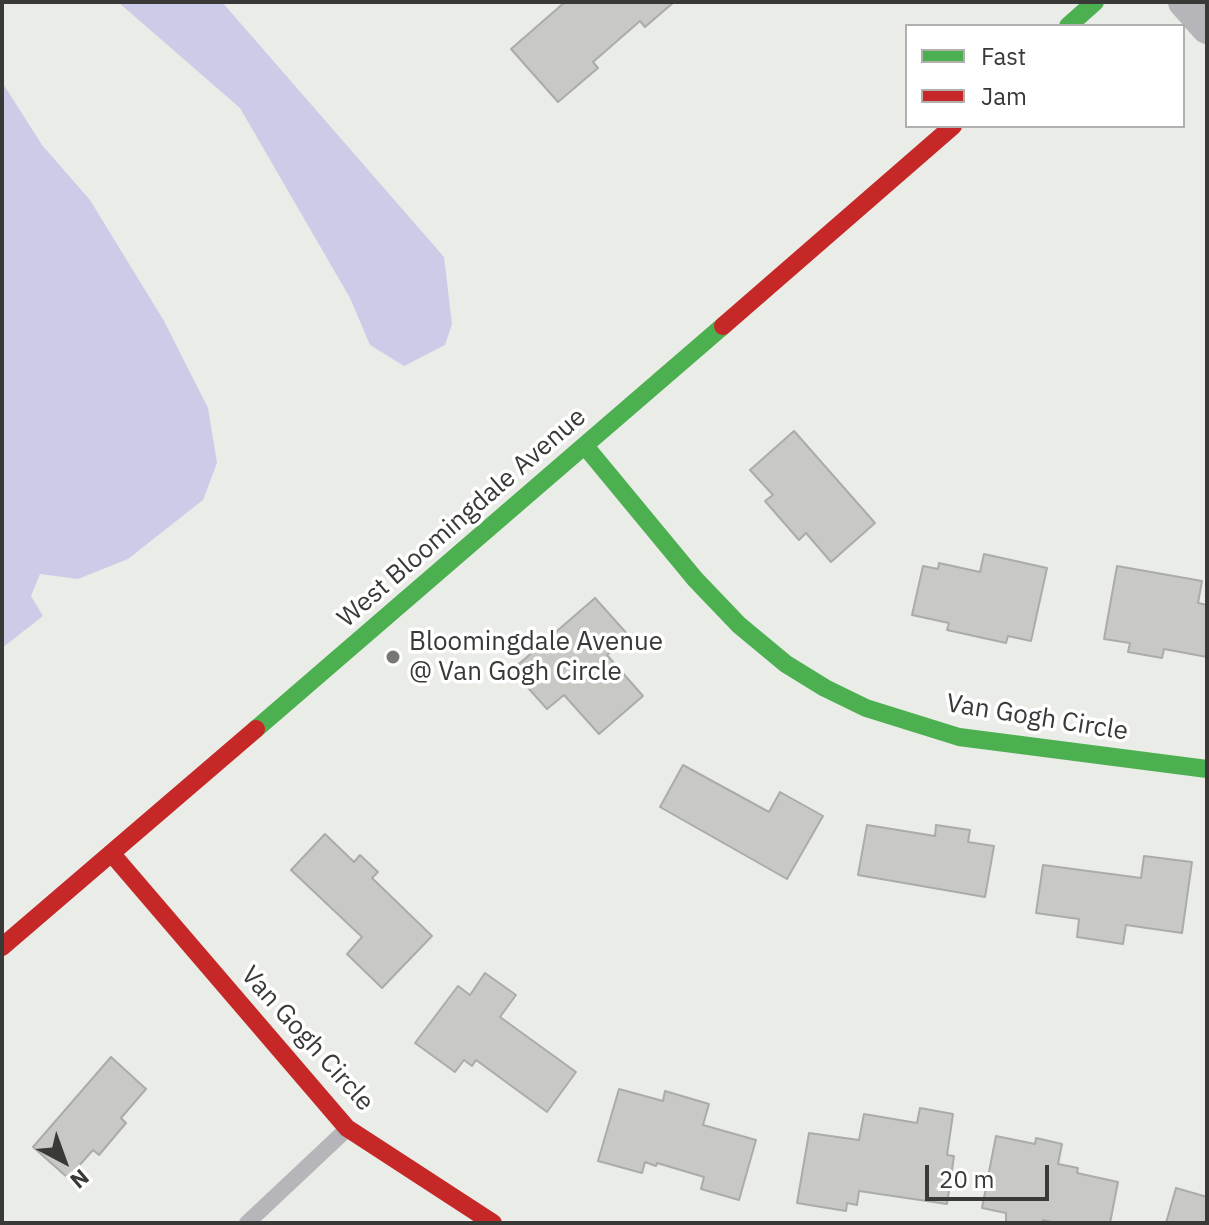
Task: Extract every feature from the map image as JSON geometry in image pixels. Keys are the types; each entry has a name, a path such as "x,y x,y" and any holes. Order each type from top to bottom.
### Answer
{"main road":[{"path":"1070,24 1095,2"},
{"name":"West Bloomingdale Avenue","path":"2,947 951,128"},
{"name":"Van Gogh Circle","path":"585,446 695,579 739,625 786,664 825,688 866,708 959,737 1207,769"},
{"name":"Van Gogh Circle","path":"112,854 347,1128 493,1223"}],"street":[{"path":"1184,2 1207,28"}],"lane":[{"path":"247,1223 347,1128"}],"water":[{"path":"118,2 222,2 444,257 452,324 445,345 404,366 370,345 350,298 240,108"},
{"path":"2,82 42,145 90,200 164,321 208,408 217,463 203,500 128,559 78,579 40,574 31,596 43,616 2,648"}],"building":[{"path":"565,2 674,2 645,27 640,21 593,62 598,68 558,102 511,49"},
{"path":"794,431 875,523 831,562 806,533 799,540 765,501 773,495 750,470"},
{"path":"984,554 1047,568 1031,641 1008,636 1006,643 947,630 949,623 912,615 923,566 938,569 939,563 980,572"},
{"path":"1117,566 1202,581 1198,603 1207,605 1207,657 1164,649 1162,658 1128,652 1130,643 1104,639"},
{"path":"595,598 629,636 607,655 643,696 599,734 564,695 547,709 512,670"},
{"path":"683,765 769,812 780,792 823,816 787,879 660,807"},
{"path":"867,825 935,836 936,825 970,830 968,842 994,846 985,897 858,875"},
{"path":"325,834 354,862 360,855 378,872 372,878 432,936 382,988 347,954 362,937 291,870"},
{"path":"1144,856 1192,862 1182,933 1126,925 1123,944 1077,937 1079,919 1036,913 1043,865 1141,878"},
{"path":"485,973 516,995 500,1017 576,1072 547,1112 476,1060 472,1066 464,1060 455,1072 415,1043 458,986 470,995"},
{"path":"111,1057 146,1089 121,1118 126,1123 99,1155 93,1150 68,1178 33,1147"},
{"path":"619,1089 663,1101 665,1091 709,1104 703,1125 756,1140 739,1200 701,1189 704,1177 657,1163 656,1166 645,1162 642,1173 598,1161"},
{"path":"920,1108 953,1114 947,1155 954,1156 947,1204 859,1191 857,1205 847,1203 846,1211 797,1203 809,1133 859,1140 864,1114 917,1123"},
{"path":"996,1136 1035,1144 1036,1138 1062,1144 1058,1164 1078,1168 1077,1173 1118,1182 1110,1223 1056,1223 1043,1220 1042,1223 1006,1223 1006,1213 982,1208"},
{"path":"1176,1188 1207,1197 1207,1223 1166,1223"}],"traffic: fast":[{"path":"1070,24 1095,2"},
{"path":"256,729 723,326"},
{"path":"585,446 695,579 739,625 786,664 825,688 866,708 959,737 1207,769"}],"traffic: jam":[{"path":"723,326 951,128"},
{"path":"2,947 256,729"},
{"path":"112,854 347,1128 493,1223"}],"place":[{"name":"Bloomingdale Avenue @ Van Gogh Circle","path":"393,657"}]}
